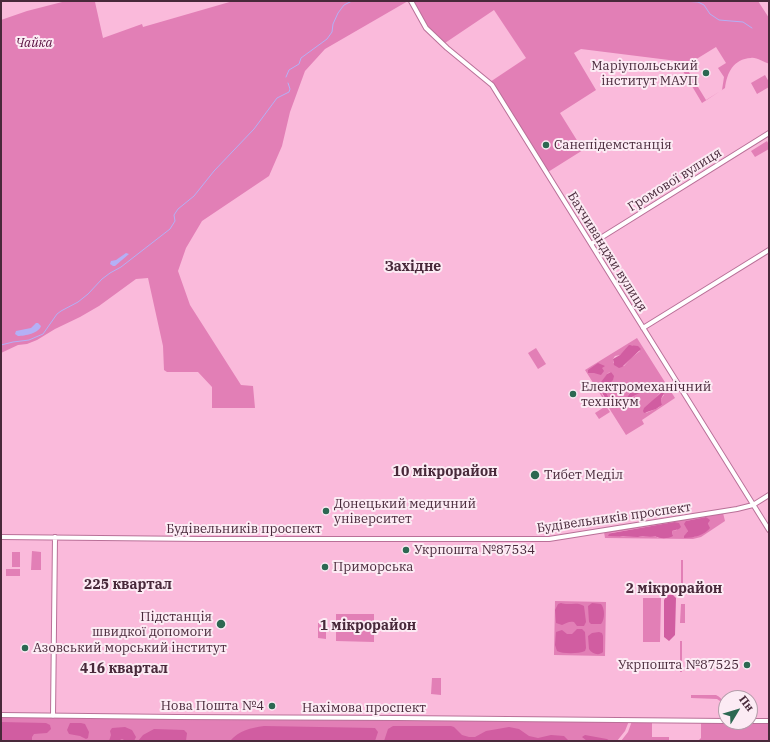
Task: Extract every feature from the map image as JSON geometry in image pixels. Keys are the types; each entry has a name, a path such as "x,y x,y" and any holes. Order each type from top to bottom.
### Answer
{"main road":[{"name":"Бахчиванджи вулиця","path":"411,1 421,20 430,32 492,84 769,530"},
{"name":"Громової вулиця","path":"591,244 769,133"},
{"path":"643,328 769,250"},
{"name":"Будівельників проспект","path":"1,537 368,540 549,539 737,509 753,505 769,494"},
{"path":"53,716 55,537"},
{"name":"Нахімова проспект","path":"1,715 718,721"},
{"path":"758,721 769,721"}],"green space":[{"name":"Чайка","path":"66,1 97,1 95,2 103,38 142,24 143,27 233,1 408,1 325,49 305,71 290,112 282,146 269,176 202,221 186,248 178,271 190,305 241,385 253,386 255,408 212,408 212,387 198,372 167,372 164,370 163,346 148,278 136,279 99,306 37,340 27,344 18,345 1,353 1,20 27,11"},
{"path":"412,1 758,1 769,18 769,64 753,58 740,61 735,64 729,72 725,88 722,90 724,77 718,68 726,63 716,47 690,63 687,69 706,100 720,91 702,103 677,61 581,49 574,53 596,90 560,113 583,150 548,172 490,82 526,58 494,10 445,43 427,27"},
{"path":"765,75 769,82 769,87 757,94 751,83"},
{"path":"767,141 769,149 755,157 751,151"},
{"path":"637,338 675,398 642,420 644,424 626,435 585,370","holes":["632,345 640,351 624,366 613,363 615,356 620,355","611,372 603,387 609,398 606,401 598,387 608,373","637,383 646,385 639,394 629,399 627,397","660,393 664,395 661,399 662,405 646,413 652,402"]},
{"path":"536,348 546,364 538,369 528,353"},
{"path":"606,406 610,412 599,419 595,413"},
{"path":"348,500 362,500 362,508 348,508"},
{"path":"723,513 725,521 701,537 693,539 605,538 604,532","holes":["706,517 709,522 708,530 694,537 684,537 688,531 686,521","674,522 677,530 672,531 673,535 658,538 655,536 623,537 610,533"]},
{"path":"32,551 41,552 41,570 31,570"},
{"path":"12,552 20,552 20,567 12,567"},
{"path":"681,560 683,560 683,588 681,588"},
{"path":"6,569 20,569 20,576 6,576"},
{"path":"643,598 661,598 660,642 643,642"},
{"path":"555,601 606,602 605,656 554,655"},
{"path":"681,604 685,604 685,623 680,623"},
{"path":"336,614 374,614 374,642 336,641"},
{"path":"318,623 326,623 326,639 318,638"},
{"path":"680,641 682,641 682,672 680,672"},
{"path":"432,678 441,678 441,695 431,694"},
{"path":"691,695 718,696 718,700 691,698"},
{"path":"1,715 629,721 625,731 617,741 1,741"},
{"path":"632,721 652,721 652,737 669,737 669,741 621,741 628,732"},
{"path":"701,722 718,722 718,730 758,730 758,723 769,723 769,741 698,741 701,738"}],"shaded area":[{"path":"126,253 129,254 115,266 110,264 111,261 116,260"},
{"path":"36,323 41,326 38,331 21,336 15,334 16,331 31,328"},
{"path":"629,345 638,346 641,349 622,367 619,368 614,365 613,359 620,355"},
{"path":"598,363 605,366 602,368 604,371 601,375 588,373 588,370"},
{"path":"611,372 614,376 613,380 610,383 606,382 603,387 609,398 607,401 598,386 607,374"},
{"path":"641,382 645,383 646,385 642,392 628,399 627,397 636,385"},
{"path":"662,392 664,393 661,399 662,405 656,409 644,413 644,408"},
{"path":"706,517 710,520 708,524 710,528 705,533 698,536 684,538 688,531 684,524 686,521"},
{"path":"674,522 679,523 681,527 672,531 673,536 669,538 655,536 608,536 612,533"},
{"path":"667,595 673,595 676,598 675,635 669,641 664,637 664,600"},
{"path":"592,603 601,604 602,606 604,617 601,624 591,624 589,622 588,606"},
{"path":"558,604 579,604 584,606 586,622 584,626 577,626 574,622 568,622 562,625 556,623 555,610"},
{"path":"577,629 582,629 585,632 585,651 579,653 563,653 557,651 555,645 556,632 562,630 567,634 572,634"},
{"path":"592,633 602,633 603,636 603,652 596,654 589,649 588,636"},
{"path":"1,722 46,723 50,725 51,729 47,733 34,734 32,741 1,741"},
{"path":"70,723 85,724 89,732 88,738 86,739 69,734 67,730"},
{"path":"264,726 375,728 378,732 375,741 230,741 238,734 246,730"},
{"path":"393,726 451,726 462,735 469,737 475,737 486,731 509,727 519,729 529,736 538,738 551,735 564,736 568,740 384,741 388,729"},
{"path":"125,727 132,730 136,737 134,741 126,741 122,739 118,741 109,741 111,735 110,731 112,728"},
{"path":"154,729 184,730 187,733 186,741 138,741 143,735"},
{"path":"585,735 607,739 610,741 587,741 582,737"}],"waterway":[{"path":"286,77 289,70 299,64 301,58 327,39 332,32 333,24 338,13 344,5 352,1"},
{"path":"683,1 698,2 704,5 710,14 719,20 743,22 752,28"},
{"path":"1,345 29,340 43,334 57,314 78,302 102,279 121,267 170,229 175,221 174,215 178,209 194,196 214,171 254,129 277,98 289,92 290,89 288,83"}],"place":[{"name":"Маріупольський інститут МАУП","path":"706,73"},
{"name":"Санепідемстанція","path":"546,145"},
{"name":"Електромеханічний технікум","path":"573,394"},
{"name":"Тибет Меділ","path":"535,475"},
{"name":"Донецький медичний університет","path":"326,511"},
{"name":"Укрпошта №87534","path":"406,550"},
{"name":"Приморська","path":"325,567"},
{"name":"Підстанція швидкої допомоги","path":"221,624"},
{"name":"Азовський морський інститут","path":"25,648"},
{"name":"Укрпошта №87525","path":"747,665"},
{"name":"Нова Пошта №4","path":"272,706"}],"district":[{"name":"Західне","path":"413,267"},
{"name":"10 мікрорайон","path":"445,472"},
{"name":"225 квартал","path":"128,585"},
{"name":"2 мікрорайон","path":"674,589"},
{"name":"1 мікрорайон","path":"368,626"},
{"name":"416 квартал","path":"124,669"}]}
